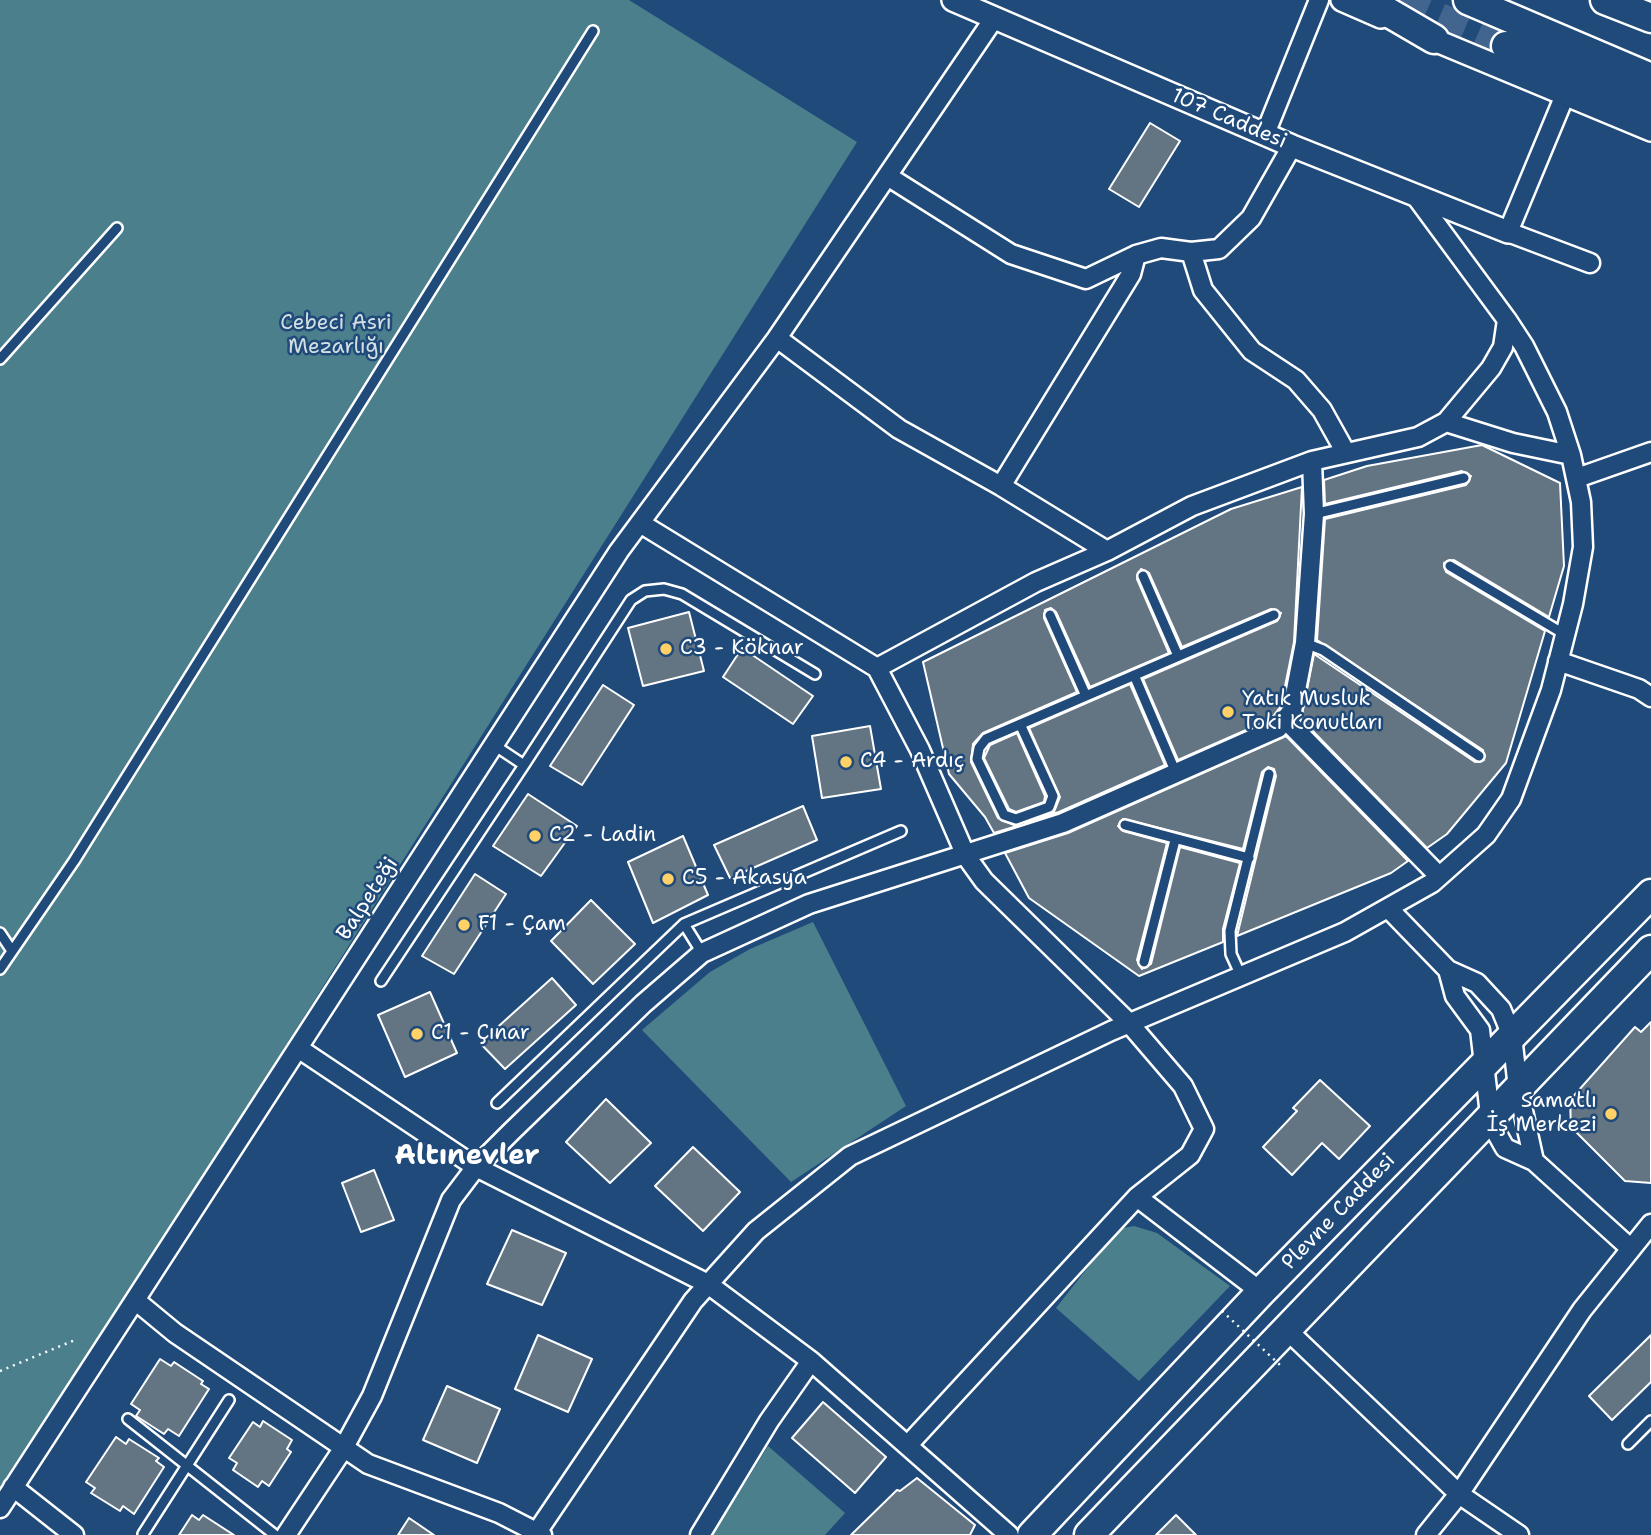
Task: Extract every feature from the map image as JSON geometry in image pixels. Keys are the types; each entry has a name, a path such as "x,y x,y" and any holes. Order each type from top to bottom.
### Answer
{"main road":[{"path":"1367,0 1434,39"},
{"path":"1468,0 1651,78"},
{"path":"1605,0 1651,18"},
{"path":"1506,46 1651,106"},
{"name":"Plevne Caddesi","path":"1032,1535 1261,1292 1651,894"},
{"name":"Plevne Caddesi","path":"1088,1535 1651,950"}],"street":[{"name":"107 Caddesi","path":"953,0 1292,146 1508,232"},
{"path":"1265,134 1319,0"},
{"path":"1342,0 1651,130"},
{"name":"Balpeteği","path":"0,1508 640,523 777,338 889,177 995,17"},
{"path":"1565,95 1508,232 1590,263"},
{"path":"889,177 1011,254 1086,279 1136,254 1161,248 1191,252 1219,249 1251,218 1292,146"},
{"path":"135,1300 175,1333 368,1464 499,1513 538,1534 693,1301 756,1231 850,1156 1129,1023 1345,932 1439,876 1486,835 1511,799 1551,690 1573,604 1583,547 1577,478 1557,412 1524,346 1507,320 1417,198"},
{"path":"1191,252 1203,290 1252,351 1296,380 1322,410 1346,453"},
{"path":"1001,486 1130,274 1136,254"},
{"path":"877,668 1025,587 1107,551 1192,506 1312,461 1418,437 1446,422 1491,368 1503,347 1507,320"},
{"path":"777,338 899,429 1001,486 1107,551"},
{"path":"1446,422 1571,455"},
{"path":"1577,478 1651,452"},
{"path":"286,1535 344,1449 372,1396 452,1200 476,1167 643,1004 702,953 809,904 967,856 1063,823 1278,728 1292,711 1305,643 1314,514 1312,461"},
{"path":"640,523 877,668 925,760 967,856 984,881 1129,1023 1183,1086 1204,1129 1190,1155 1137,1197 908,1445"},
{"path":"1558,661 1639,689 1651,697"},
{"path":"1285,719 1439,876"},
{"path":"1388,908 1448,970 1477,983 1501,1009 1512,1036 1518,1088 1534,1160"},
{"path":"1448,970 1455,996 1480,1030 1491,1116 1505,1148 1534,1160 1630,1248"},
{"path":"298,1048 476,1167 708,1284 811,1361 1009,1535"},
{"path":"1137,1197 1261,1292"},
{"path":"1426,1535 1459,1494 1582,1310 1651,1224"},
{"path":"1286,1329 1459,1494 1519,1535"},
{"path":"700,1535 769,1421 811,1361"},
{"path":"13,1487 74,1535"}],"lane":[{"path":"0,969 81,849 593,31"},
{"path":"0,359 117,228"},
{"path":"1314,514 1464,478"},
{"path":"1450,566 1564,634"},
{"path":"1143,576 1178,656"},
{"path":"381,981 631,600 645,591 664,589 682,594 815,674"},
{"path":"1050,615 1086,696"},
{"path":"1020,724 1053,796 1049,807 1016,819 1004,815 977,759 979,748 986,739 1020,724 1273,615"},
{"path":"1305,643 1323,650 1479,755"},
{"path":"1134,675 1177,774"},
{"path":"494,745 524,765"},
{"path":"1241,976 1231,954 1230,931 1269,774"},
{"path":"1125,825 1249,858"},
{"path":"497,1103 684,924 901,831"},
{"path":"1144,961 1175,840"},
{"path":"684,924 702,953"},
{"path":"0,933 12,951"},
{"path":"143,1534 229,1400"},
{"path":"128,1419 275,1535"},
{"path":"1628,1444 1651,1421"}],"path":[{"path":"1222,1311 1280,1366"},
{"path":"0,1371 75,1340"}],"green space":[{"name":"Cebeci Asri Mezarlığı","path":"0,0 629,0 857,142 73,1382 0,1489"},
{"path":"813,922 906,1106 791,1182 642,1030 710,972 750,949"},
{"path":"1134,1226 1157,1233 1230,1286 1139,1381 1056,1308 1118,1229"},
{"path":"768,1446 845,1513 825,1535 713,1535"}],"building":[{"path":"1150,123 1180,141 1139,207 1109,189"},
{"path":"1482,445 1560,483 1564,566 1549,617 1454,560 1444,563 1446,572 1545,631 1506,763 1447,834 1427,848 1301,719 1314,654 1475,762 1484,760 1483,750 1317,640 1325,519 1466,485 1471,476 1462,471 1325,504 1324,480 1367,466"},
{"path":"1302,487 1294,642 1281,706 1271,719 1178,760 1143,679 1277,621 1281,613 1271,609 1182,647 1149,573 1141,569 1137,579 1169,653 1090,687 1056,612 1051,608 1045,610 1044,618 1077,692 983,733 973,744 971,762 998,818 1017,826 994,833 985,817 949,774 923,662 1231,509"},
{"name":"C3 - Köknar","path":"689,612 704,671 643,686 628,628"},
{"path":"742,648 813,696 793,724 723,677"},
{"path":"1130,684 1165,765 1059,812 1025,823 1054,812 1060,797 1029,728"},
{"path":"603,685 634,705 582,785 550,766"},
{"name":"C4 - Ardıç","path":"870,726 881,789 822,798 812,736"},
{"path":"1017,733 1045,796 1044,802 1016,812 1009,809 984,758 990,745"},
{"path":"1286,736 1408,861 1391,873 1237,936 1276,776 1274,769 1268,767 1262,772 1243,849 1123,819 1118,826 1123,831 1167,843 1137,960 1142,969 1151,964 1180,847 1240,863 1223,929 1223,942 1139,976 1029,898 1005,853 1068,833"},
{"name":"C2 - Ladin","path":"528,794 577,826 541,876 493,846"},
{"path":"803,806 817,840 730,878 714,845"},
{"name":"C5 - Akasya","path":"683,836 708,895 653,923 628,862"},
{"name":"F1 - Çam","path":"475,874 506,894 454,974 422,956"},
{"path":"591,900 635,944 593,984 551,941"},
{"path":"552,978 576,1005 505,1069 480,1043"},
{"name":"C1 - Çınar","path":"430,992 457,1053 405,1077 378,1015"},
{"name":"Samatlı İş Merkezi","path":"1651,1022 1651,1183 1625,1181 1571,1127 1570,1100 1635,1027 1641,1032"},
{"path":"1320,1080 1370,1126 1339,1159 1322,1143 1292,1175 1263,1147 1297,1111 1293,1108"},
{"path":"606,1099 651,1143 610,1183 566,1142"},
{"path":"693,1147 740,1192 703,1231 655,1186"},
{"path":"374,1170 394,1220 361,1232 342,1183"},
{"path":"512,1230 566,1253 542,1305 487,1284"},
{"path":"538,1335 592,1359 568,1412 515,1389"},
{"path":"1651,1335 1651,1382 1612,1420 1589,1396"},
{"path":"160,1359 171,1366 174,1362 203,1381 201,1384 209,1389 179,1436 168,1429 164,1434 136,1416 140,1410 131,1404"},
{"path":"447,1386 500,1409 477,1463 423,1440"},
{"path":"823,1402 886,1457 855,1493 792,1438"},
{"path":"263,1421 292,1440 287,1449 291,1452 269,1486 262,1481 258,1487 233,1470 237,1463 229,1458 253,1422 260,1427"},
{"path":"116,1437 126,1444 129,1439 159,1458 156,1461 164,1467 134,1514 123,1506 120,1511 91,1493 95,1488 86,1482"},
{"path":"917,1478 975,1525 970,1535 851,1535 897,1490 900,1491"},
{"path":"192,1515 199,1520 203,1515 234,1535 179,1535"},
{"path":"1176,1515 1196,1535 1156,1535"},
{"path":"409,1518 434,1535 398,1535"}],"tunnel":[{"path":"1401,0 1506,46"}],"place":[{"name":"C3 - Köknar","path":"666,649"},
{"name":"Yatık Musluk Toki Konutları","path":"1228,712"},
{"name":"C4 - Ardıç","path":"846,762"},
{"name":"C2 - Ladin","path":"535,836"},
{"name":"C5 - Akasya","path":"668,879"},
{"name":"F1 - Çam","path":"464,925"},
{"name":"C1 - Çınar","path":"417,1034"},
{"name":"Samatlı İş Merkezi","path":"1611,1114"}],"district":[{"name":"Altınevler","path":"467,1157"}]}
